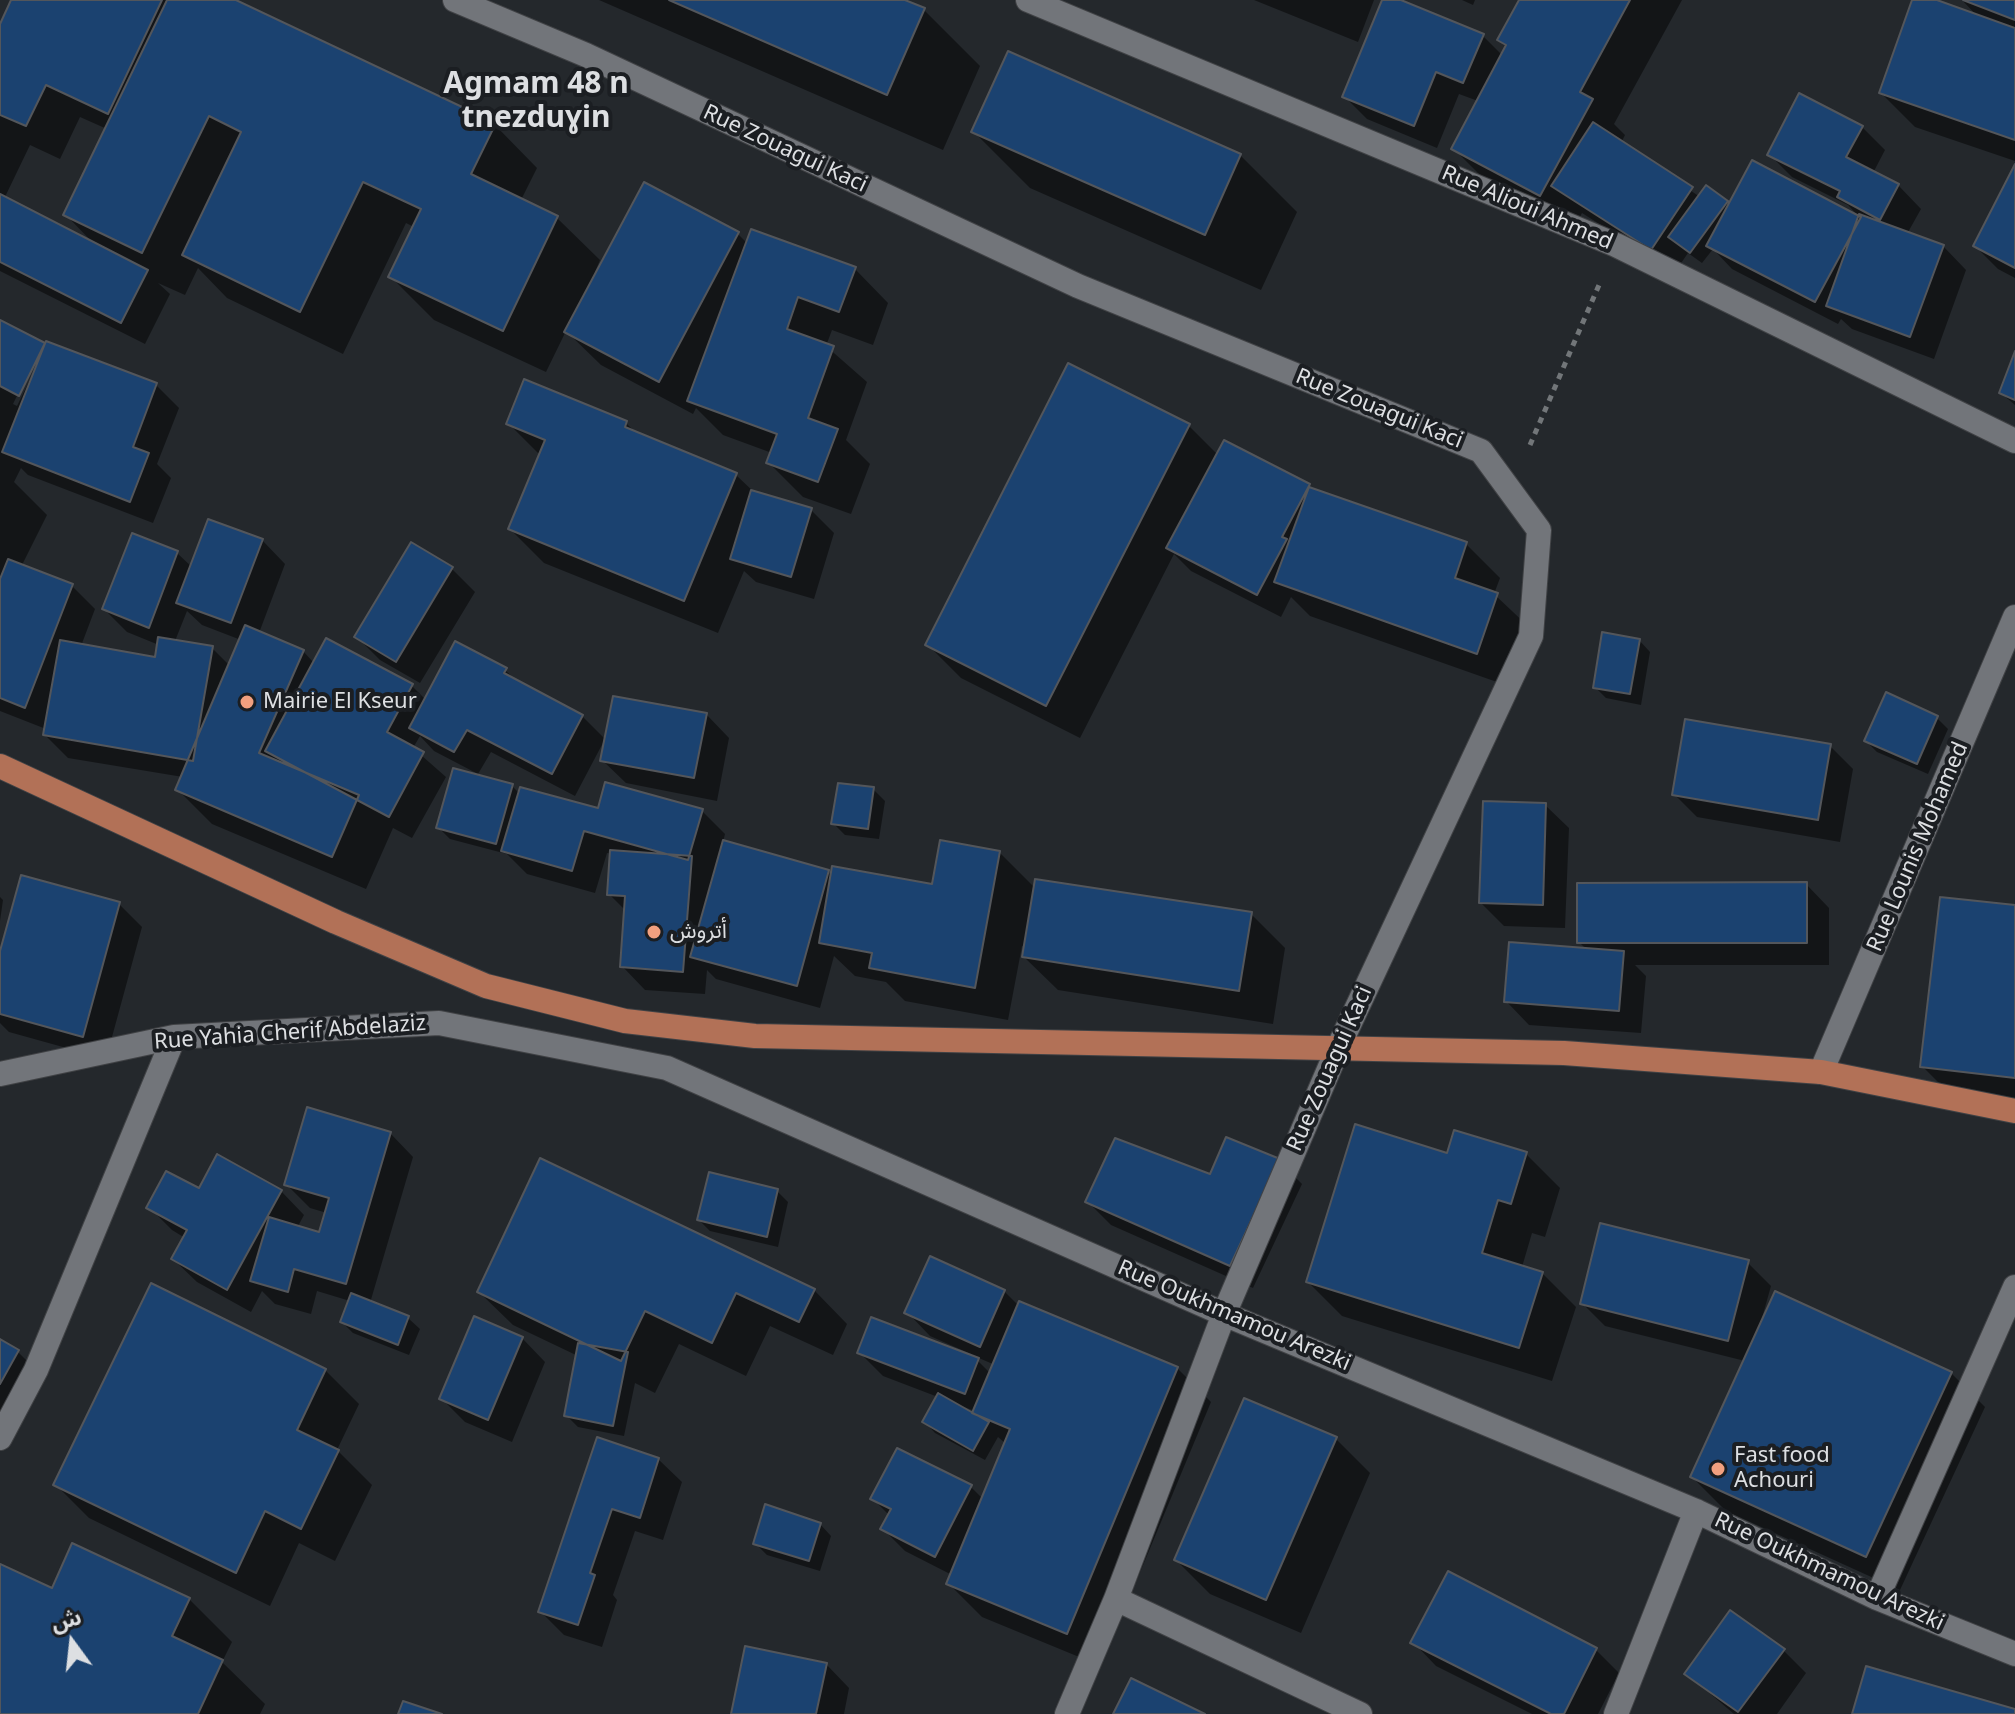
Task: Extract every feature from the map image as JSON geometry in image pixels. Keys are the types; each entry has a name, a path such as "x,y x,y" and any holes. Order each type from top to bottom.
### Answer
{"main road":[{"path":"0,766 336,922 486,986 625,1021 755,1036 1339,1046 1824,1065 2015,1111"}],"street":[{"name":"Rue Zouagui Kaci","path":"455,0 586,55 1078,286 1481,451 1539,530 1531,636 1339,1046 1224,1314 1116,1599 1067,1714"},
{"name":"Rue Alioui Ahmed","path":"1028,0 1073,9 1616,245 2015,441"},
{"path":"1824,1065 2015,620"},
{"name":"Rue Yahia Cherif Abdelaziz","path":"0,1074 174,1037 439,1023"},
{"name":"Rue Oukhmamou Arezki","path":"439,1023 667,1068 1224,1314 1696,1511 1877,1598 2015,1654"},
{"path":"0,1438 36,1370 174,1037"},
{"path":"1877,1598 2015,1287"},
{"path":"1616,1714 1696,1511"},
{"path":"1116,1599 1360,1714"}],"path":[{"path":"1510,490 1616,245"}],"building":[{"path":"11,0 162,0 108,114 46,85 26,126 0,115 0,24"},
{"path":"167,0 236,0 496,123 471,174 558,216 503,331 388,277 421,209 363,182 300,312 182,255 241,132 209,116 142,253 63,215"},
{"path":"669,0 905,0 925,8 887,95"},
{"path":"1382,0 1401,0 1484,34 1463,83 1436,72 1414,126 1342,97"},
{"path":"1519,0 1630,0 1580,92 1593,99 1540,196 1451,149 1506,45 1497,40"},
{"path":"1912,0 1937,0 2015,28 2015,140 1879,93"},
{"path":"1963,0 2015,0 2015,20"},
{"path":"1008,51 1241,154 1205,235 971,132"},
{"path":"1799,93 1863,126 1846,157 1899,184 1880,220 1837,197 1840,191 1767,155"},
{"path":"1593,122 1693,187 1651,250 1551,186"},
{"path":"1752,160 1861,217 1815,302 1706,246"},
{"path":"2015,164 2015,268 1973,246"},
{"path":"644,182 739,232 659,382 564,332"},
{"path":"1706,185 1728,201 1690,253 1668,237"},
{"path":"0,194 148,270 121,323 0,262"},
{"path":"1859,214 1944,245 1910,337 1826,306"},
{"path":"751,229 856,267 839,312 798,297 787,329 834,346 808,418 838,429 818,482 766,463 777,434 687,401"},
{"path":"0,320 45,343 19,396 0,386"},
{"path":"46,341 157,383 133,447 149,453 130,502 2,452"},
{"path":"2015,351 2015,400 1999,393"},
{"path":"1068,363 1190,424 1046,706 925,645"},
{"path":"524,379 627,421 625,427 737,473 684,601 508,529 545,440 506,424"},
{"path":"1224,440 1310,484 1282,537 1287,539 1257,595 1166,548"},
{"path":"1309,487 1467,542 1455,578 1498,593 1477,654 1274,582"},
{"path":"751,490 812,508 791,577 730,559"},
{"path":"208,519 263,539 231,623 176,603"},
{"path":"132,533 178,551 149,628 102,609"},
{"path":"411,542 453,567 396,662 354,637"},
{"path":"8,559 73,584 25,708 0,698 0,579"},
{"name":"Mairie El Kseur","path":"245,625 304,650 259,753 359,795 332,857 175,790"},
{"path":"1602,632 1640,639 1630,694 1593,688"},
{"path":"158,637 213,646 193,761 43,735 60,640 155,657"},
{"path":"326,638 413,684 387,732 424,752 389,817 265,751"},
{"path":"455,641 507,668 504,673 583,715 552,774 467,730 454,752 409,728"},
{"path":"1886,692 1938,716 1917,764 1864,741"},
{"path":"613,696 707,713 694,778 600,761"},
{"path":"1685,719 1831,744 1818,820 1672,795"},
{"path":"453,768 513,784 496,844 436,828"},
{"path":"605,782 703,809 688,860 584,831 572,871 501,851 520,787 598,808"},
{"path":"838,783 874,787 868,829 831,824"},
{"path":"1483,801 1546,803 1543,905 1479,903"},
{"path":"723,840 829,870 797,986 690,957"},
{"path":"940,840 1000,851 975,988 869,968 872,953 819,943 832,866 932,884"},
{"name":"أتروش","path":"610,850 692,856 683,972 620,967 625,896 607,895"},
{"path":"21,875 120,902 83,1037 0,1014 0,951"},
{"path":"1035,879 1252,912 1239,991 1022,957"},
{"path":"1807,882 1807,943 1577,943 1577,883"},
{"path":"1940,897 2015,905 2015,1078 1920,1067"},
{"path":"1509,942 1624,951 1619,1011 1504,1002"},
{"path":"307,1107 391,1132 346,1284 294,1269 288,1292 250,1281 269,1217 319,1232 329,1198 284,1185"},
{"path":"1355,1124 1447,1153 1454,1130 1527,1152 1511,1204 1498,1200 1482,1253 1543,1272 1519,1348 1306,1282"},
{"path":"1226,1137 1280,1159 1230,1266 1085,1202 1115,1138 1210,1174"},
{"path":"217,1154 282,1190 227,1290 171,1259 187,1230 146,1208 166,1171 199,1188"},
{"path":"540,1158 815,1289 799,1322 736,1293 712,1343 645,1311 621,1361 477,1292"},
{"path":"709,1172 778,1189 767,1237 697,1220"},
{"path":"1600,1223 1749,1260 1728,1341 1580,1304"},
{"path":"930,1256 1005,1290 980,1347 904,1313"},
{"path":"151,1283 326,1369 297,1430 339,1450 301,1529 265,1511 236,1573 53,1485"},
{"path":"1775,1291 1952,1372 1866,1557 1690,1477"},
{"path":"351,1293 409,1316 398,1345 340,1322"},
{"path":"1019,1301 1178,1367 1067,1634 946,1584 1010,1429 972,1413"},
{"path":"474,1316 523,1337 488,1420 439,1399"},
{"path":"871,1317 979,1358 965,1394 857,1353"},
{"path":"0,1339 19,1350 0,1384"},
{"path":"578,1343 628,1352 613,1426 564,1416"},
{"path":"938,1393 989,1422 973,1451 922,1422"},
{"path":"1244,1398 1337,1437 1266,1600 1174,1560"},
{"path":"597,1437 659,1458 640,1518 612,1509 590,1573 595,1575 578,1625 538,1612"},
{"path":"897,1448 972,1485 935,1557 880,1529 891,1509 870,1499"},
{"path":"765,1504 821,1523 809,1561 753,1544"},
{"path":"72,1543 190,1598 172,1636 223,1660 198,1714 0,1714 0,1564 52,1588"},
{"path":"1448,1571 1597,1648 1564,1714 1551,1714 1410,1643"},
{"path":"1730,1610 1785,1649 1738,1712 1684,1674"},
{"path":"745,1646 827,1663 816,1714 731,1714"},
{"path":"1866,1666 2015,1709 2015,1714 1852,1714"},
{"path":"1131,1678 1205,1714 1113,1714"},
{"path":"403,1701 442,1714 398,1714"}],"place":[{"name":"Mairie El Kseur","path":"247,702"},
{"name":"أتروش","path":"654,932"},
{"name":"Fast food Achouri","path":"1718,1469"}],"district":[{"name":"Agmam 48 n tnezduɣin","path":"536,101"}]}
